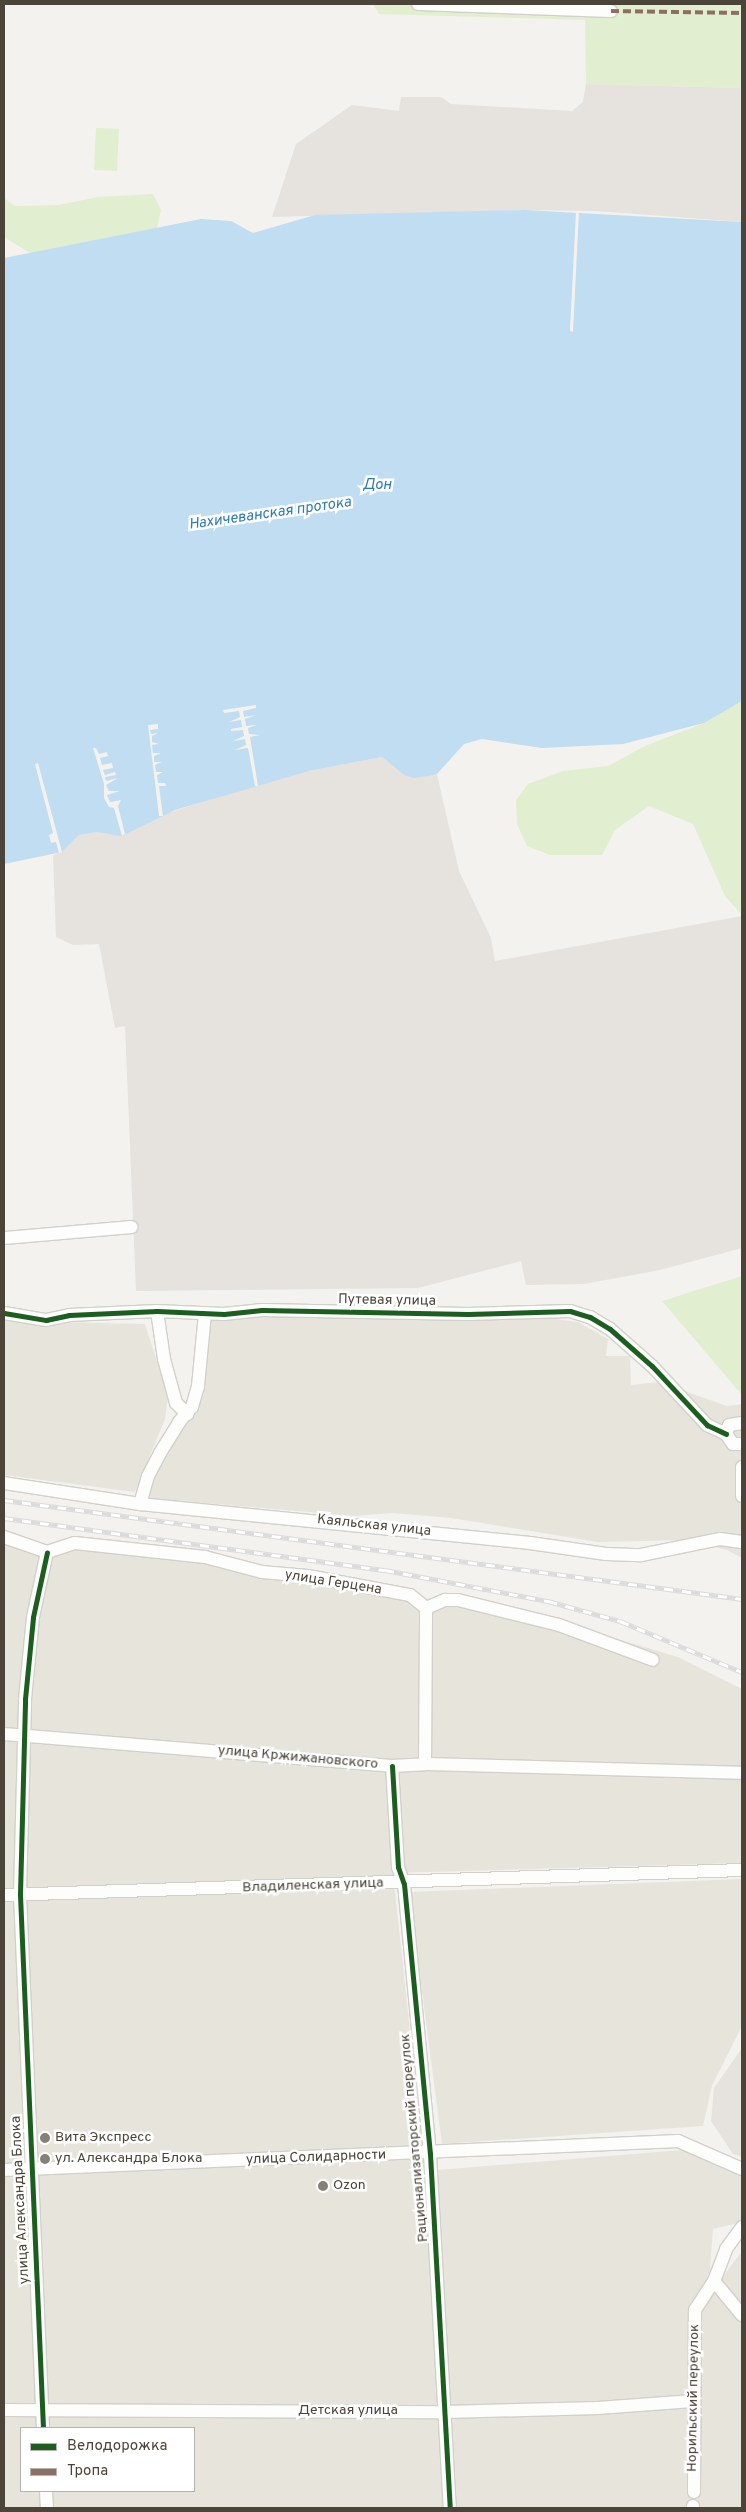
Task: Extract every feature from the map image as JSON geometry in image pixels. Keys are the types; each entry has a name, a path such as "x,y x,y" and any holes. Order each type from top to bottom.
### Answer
{"street":[{"path":"418,4 611,11"},
{"path":"4,1238 132,1227"},
{"name":"Путевая улица","path":"4,1313 46,1320 69,1315 157,1311 205,1313 262,1310 468,1314 570,1311 590,1317 610,1329 652,1366 707,1425 734,1441"},
{"path":"157,1311 164,1360 176,1403 187,1414"},
{"path":"140,1504 148,1476 160,1453 192,1407 198,1386 205,1313"},
{"path":"742,1423 729,1425 742,1468 742,1496"},
{"name":"Каяльская улица","path":"4,1482 140,1504 511,1541 606,1554 641,1555 720,1538 742,1542"},
{"path":"4,1537 47,1552"},
{"name":"улица Герцена","path":"47,1552 74,1543 205,1557 262,1572 308,1576 410,1595 426,1608"},
{"name":"улица Александра Блока","path":"43,2427 30,2170 20,1894 24,1735 33,1617 47,1552"},
{"path":"425,1764 426,1608 445,1600 467,1603 559,1625 653,1660"},
{"name":"улица Кржижановского","path":"4,1734 392,1766 425,1764 742,1773"},
{"name":"Рационализаторский переулок","path":"392,1766 398,1867 404,1884 430,2154 450,2508"},
{"name":"Владиленская улица","path":"4,1895 404,1884 742,1870"},
{"name":"улица Солидарности","path":"4,2170 430,2154 678,2141 742,2169"},
{"name":"Норильский переулок","path":"694,2492 695,2310 714,2281 726,2249 742,2227"},
{"path":"714,2281 742,2315"},
{"name":"Детская улица","path":"4,2410 444,2412 598,2408 693,2401"},
{"path":"46,2492 47,2508"}],"shaded area":[{"path":"586,84 742,88 742,222 596,211 525,210 272,217 296,144 352,105 399,111 401,97 441,97 451,104 572,111 583,102"},
{"path":"382,757 404,775 437,774 459,871 491,938 495,961 742,916 742,1248 660,1270 584,1284 526,1285 521,1261 418,1288 136,1291 125,1026 115,1028 99,944 73,945 56,937 53,855 62,852 79,835 97,832 122,835 159,816 233,792 309,771"},
{"path":"139,968 146,1006 114,1011 111,994 119,992 117,980"},
{"path":"207,1316 540,1317 578,1322 608,1339 606,1356 630,1356 631,1385 659,1382 727,1406 742,1404 742,1558 727,1550 687,1540 598,1542 451,1518 392,1513 355,1516 147,1498 147,1488 172,1438 193,1413"},
{"path":"4,1321 145,1324 168,1396 165,1419 135,1492 4,1475"},
{"path":"4,1544 50,1558 75,1550 108,1548 171,1554 446,1604 621,1640 678,1657 742,1689 742,1863 393,1873 425,2171 682,2150 742,2175 742,2222 713,2229 710,2271 694,2303 699,2309 742,2251 742,2508 698,2508 693,2343 689,2410 690,2508 4,2508"},
{"path":"742,1879 742,2026 712,2086 703,2126 442,2144 409,1892"},
{"path":"742,2048 742,2157 733,2154 711,2121 714,2088"}],"green space":[{"path":"373,4 742,4 742,88 586,84 585,20 379,14"},
{"path":"96,128 119,129 117,171 94,170"},
{"path":"153,194 161,210 157,228 30,253 4,237 4,198 15,206 59,205 98,197"},
{"path":"742,701 742,915 725,896 693,824 649,806 615,830 602,855 550,855 527,846 517,824 516,800 528,784 563,771 608,766 645,746 704,723"},
{"path":"742,1276 742,1395 662,1301"}],"water":[{"name":"Дон","path":"525,210 742,222 742,701 704,723 623,744 542,748 482,739 464,744 437,774 428,776 414,778 404,775 382,757 309,771 175,810 122,836 97,832 79,835 62,852 4,864 4,258 201,219 231,221 253,233 315,215"}],"pier":[{"path":"576,211 579,211 573,332 570,331"},
{"path":"256,705 256,708 243,711 244,717 256,715 245,719 246,726 257,725 248,728 249,734 260,735 250,737 258,786 255,786 248,748 235,750 246,745 245,739 233,741 244,736 243,730 231,731 231,729 242,727 241,720 229,722 240,717 239,711 224,713 223,710"},
{"path":"158,724 158,729 150,730 151,734 158,733 152,736 152,742 159,744 152,745 153,753 161,753 154,756 154,762 162,762 155,765 156,772 163,772 157,775 158,783 165,783 166,786 159,786 163,816 159,816 148,725"},
{"path":"93,748 96,748 99,754 107,752 108,756 100,758 102,765 112,763 113,768 103,770 105,775 115,772 116,775 105,777 106,781 118,778 106,785 109,791 120,791 107,795 110,802 121,800 118,806 125,834 122,836 114,808 109,807 104,798 104,784"},
{"path":"38,763 62,852 59,853 56,842 51,843 49,835 53,833 35,764"}],"railway":[{"path":"4,1500 742,1599"},
{"path":"4,1518 385,1570 548,1601 620,1621 742,1672"}],"marked path":[{"path":"611,11 742,13"}],"cycle path":[{"path":"4,1313 46,1320 69,1315 157,1311 224,1314 262,1310 468,1314 570,1311 590,1317 610,1329 652,1366 707,1425 726,1434"},
{"path":"43,2427 20,1894 25,1699 33,1617 47,1552"},
{"path":"392,1766 398,1867 404,1884 430,2154 450,2508"}],"place":[{"name":"Вита Экспресс","path":"45,2138"},
{"name":"ул. Александра Блока","path":"45,2159"},
{"name":"Ozon","path":"323,2186"}],"water label":[{"name":"Нахичеванская протока","path":"270,514"}]}
